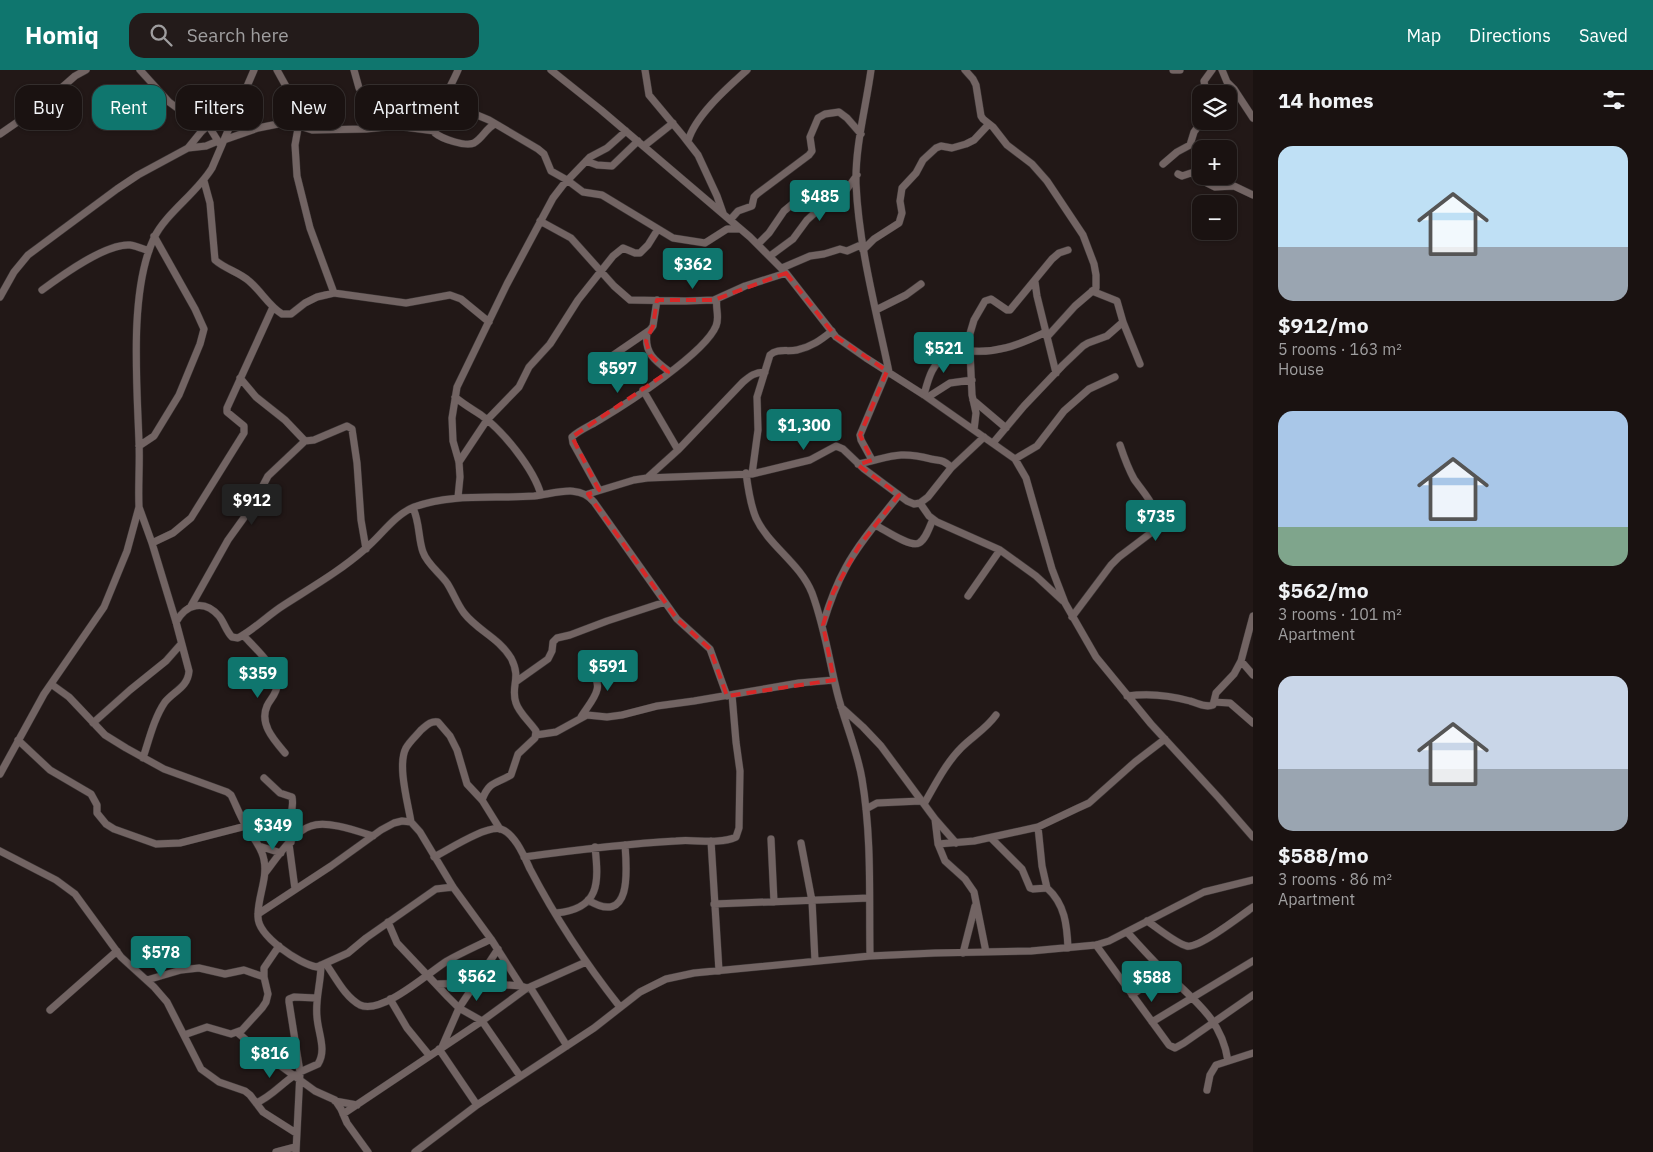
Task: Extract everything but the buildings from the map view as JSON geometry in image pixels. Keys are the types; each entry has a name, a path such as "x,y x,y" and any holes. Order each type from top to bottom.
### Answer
{"street":[{"path":"0,134 42,105 75,76 86,70"},
{"path":"140,70 176,107"},
{"path":"248,85 254,70"},
{"path":"277,70 285,85"},
{"path":"354,70 358,85"},
{"path":"451,85 458,70"},
{"path":"552,70 758,244 784,270 836,337 926,396 1015,459 1026,478 1052,569 1065,604 1096,657 1127,696 1253,837"},
{"path":"645,70 649,96 688,141 705,169 723,214"},
{"path":"688,141 690,132 695,125 720,96 747,70"},
{"path":"871,70 857,175 863,247 888,372 860,435 872,460"},
{"path":"926,396 934,367 943,358 967,351 1001,350 1046,335 1097,284 1089,248 1083,235 1047,181 1032,164 1008,145 981,116 976,85 965,70"},
{"path":"1173,70 1180,70"},
{"path":"1205,85 1204,81 1212,70"},
{"path":"1222,70 1227,82 1242,100 1253,118"},
{"path":"730,220 738,211 752,206 754,197 757,194 809,155 812,151 810,137 816,121 825,114 839,112 861,134"},
{"path":"478,116 538,149 544,154 550,171 568,180 579,190 602,195 674,238 705,242 727,229 740,228"},
{"path":"345,129 396,126 435,131 442,138 469,144 477,141 489,127 495,124"},
{"path":"586,161 597,165 612,166 641,144 673,124"},
{"path":"540,220 571,238 627,299 686,301 716,299 784,270 810,256 840,249 847,251 863,247 899,223 902,213 901,192 916,173 923,160 941,146 952,148 974,140 989,124"},
{"path":"188,148 221,142 273,125"},
{"path":"0,297 14,272 28,255 124,184 188,148 204,130"},
{"path":"212,130 221,142"},
{"path":"0,774 51,684 104,607 127,551 139,507 138,314 146,259 154,236 204,181 212,168 227,130"},
{"path":"299,130 295,145 297,176 310,228 334,293"},
{"path":"1163,164 1173,155 1190,145 1195,130"},
{"path":"458,497 459,462 452,441 453,410 457,387 506,284 553,198 593,154 613,143 626,131"},
{"path":"1178,174 1194,174 1215,187 1234,186 1253,195"},
{"path":"770,256 793,239 807,220 818,210 847,189 857,175"},
{"path":"204,181 210,203 215,260 249,280 260,290 273,307 282,314 291,314 311,299 334,293 406,303 450,294 461,299 489,322"},
{"path":"758,244 769,233 784,211 808,191"},
{"path":"459,462 487,420 520,387 531,364 550,344 568,313 601,270 623,248 640,253 648,245 658,229"},
{"path":"139,446 154,436 180,394 204,329 195,309 154,236"},
{"path":"42,290 74,268 114,248 130,245 149,251"},
{"path":"974,430 976,413 967,351 974,320 985,301 991,299 1007,310 1010,310 1052,259 1059,253 1068,250"},
{"path":"1035,282 1056,373"},
{"path":"876,310 906,295 921,284"},
{"path":"1092,291 1116,300 1140,364"},
{"path":"599,490 572,443 572,437 670,372 697,349 714,331 718,322 715,305 716,299"},
{"path":"593,369 647,333 653,326 657,300"},
{"path":"152,543 173,533 191,518 244,433 244,426 227,412 240,378 273,307"},
{"path":"994,443 1024,406 1083,346 1088,342 1107,336 1123,322"},
{"path":"832,331 814,344 798,350 778,350 772,353 757,397 758,430 749,473 751,505 756,519 806,581 822,625 840,707 856,755 864,794 870,858 870,956"},
{"path":"647,333 646,341 650,355 670,372"},
{"path":"647,478 678,450 743,382 757,372 765,372"},
{"path":"1015,459 1037,446 1064,412 1089,389 1114,377"},
{"path":"240,378 256,397 285,420 305,441"},
{"path":"926,396 950,383 972,380"},
{"path":"643,390 678,450"},
{"path":"455,397 487,420 504,437 532,472 538,483 541,495"},
{"path":"973,400 1006,428"},
{"path":"453,410 466,406"},
{"path":"191,606 228,540 251,508 268,476 305,441 314,440 347,426 352,429 357,464 361,520 366,549"},
{"path":"176,622 184,610 191,606 201,606 218,614 232,637 238,638 283,606 315,587 366,549 394,521 413,508 458,497 514,497 574,491 588,494 647,478 749,473 810,460 836,446 843,449 858,464 914,504 920,503 928,497 951,467 984,437"},
{"path":"1072,617 1111,565 1119,556 1147,535 1155,526 1157,520 1155,512 1134,478 1120,445"},
{"path":"858,464 897,454 940,459 951,467"},
{"path":"524,857 625,844 679,840 711,842 732,839 739,833 740,771 729,695 710,649 683,626 588,494"},
{"path":"822,625 833,593 846,566 875,524 899,495"},
{"path":"920,503 933,519 1000,550 1036,576 1065,604"},
{"path":"139,507 152,543 189,671 188,679 164,704 155,723 143,758"},
{"path":"413,508 419,523 422,548 426,557 447,584 465,614 494,638 507,652 516,671 517,681 514,692 516,703 536,734"},
{"path":"875,524 904,541 914,544 920,542 933,519"},
{"path":"968,596 1000,550"},
{"path":"517,681 548,658 552,651 553,642 557,638 666,602"},
{"path":"1127,696 1156,694 1210,706 1214,702 1216,693 1234,674 1241,661 1253,616"},
{"path":"243,635 269,665 278,685 267,706 265,714 266,724 272,738 285,753"},
{"path":"92,723 166,661 181,644"},
{"path":"1241,661 1253,675"},
{"path":"581,717 597,690 597,682 588,671"},
{"path":"536,734 556,732 587,715 607,717 622,715 657,706 799,683 834,680"},
{"path":"51,684 69,697 105,735 164,769 229,793 264,858 264,874 258,914 260,925 279,946 303,962 312,966 324,965 348,953 388,922 436,889 453,887"},
{"path":"1214,702 1230,703 1253,723"},
{"path":"840,707 863,726 881,746 922,803 956,843"},
{"path":"922,803 956,754 990,724 996,716"},
{"path":"567,1046 453,887 420,832 411,822 405,788 404,755 406,748 427,724 433,721 438,722 450,736 465,780 482,800 500,829 514,841 539,886 586,962 620,1007"},
{"path":"482,800 491,784 511,775 518,754 535,738 536,734"},
{"path":"938,844 991,838 1038,827 1089,803 1135,762 1165,739"},
{"path":"18,740 50,770 91,794 97,806 97,813 106,824 132,837 156,844 180,842 247,828 279,828 287,822"},
{"path":"264,778 280,793 293,798 292,809 287,822 296,889"},
{"path":"864,794 877,803"},
{"path":"866,809 877,803 922,803"},
{"path":"935,819 938,844 945,861 970,885 974,892 986,952"},
{"path":"258,914 394,823 402,821 411,822"},
{"path":"264,874 290,843 309,827 319,824 329,825 373,836"},
{"path":"1038,827 1042,866 1047,888 1055,896 1066,917 1068,948"},
{"path":"434,858 481,833 500,829"},
{"path":"991,838 1022,870 1030,888 1033,890 1047,888"},
{"path":"771,839 774,902"},
{"path":"711,842 719,971"},
{"path":"801,843 812,901 815,962"},
{"path":"588,900 598,906 607,908 618,903 622,897 627,875 625,844"},
{"path":"259,846 281,853"},
{"path":"556,913 573,910 588,900 595,891 598,879 595,847"},
{"path":"0,851 56,880 71,891 121,958 147,980 167,1002 201,1069 220,1082 244,1091 263,1112 296,1133"},
{"path":"415,1152 477,1105 594,1028 640,992 666,979 694,973 870,956 1031,951 1096,945 1109,941 1204,892 1253,880"},
{"path":"714,904 869,898"},
{"path":"963,952 976,903"},
{"path":"1147,921 1180,943 1190,947 1211,936 1253,907"},
{"path":"388,922 397,942 459,1008 482,1021 520,1076"},
{"path":"1126,932 1215,1023 1221,1034 1228,1061"},
{"path":"324,965 353,1000 362,1006 371,1007 390,999 448,961 491,939"},
{"path":"1096,945 1169,1045 1175,1048 1215,1023 1253,995"},
{"path":"184,1035 206,1027 214,1028 226,1034 238,1033 266,1002 268,994 264,977 266,965 279,946"},
{"path":"440,1048 459,1008 498,949"},
{"path":"50,1010 117,952"},
{"path":"1152,1022 1253,961"},
{"path":"343,1114 482,1021 526,987 586,962"},
{"path":"256,1103 268,1096 282,1083 318,1064 323,1053 317,1018 316,998 324,965"},
{"path":"147,980 181,970 199,968 225,974 244,970 264,977"},
{"path":"1132,995 1165,972"},
{"path":"438,984 477,983 526,987"},
{"path":"276,1152 295,1150 298,1075 289,1000 294,997 316,998"},
{"path":"390,999 407,1028 429,1056"},
{"path":"238,1033 252,1045 298,1075 315,1091 334,1100 357,1105"},
{"path":"440,1048 477,1105"},
{"path":"1208,1090 1210,1075 1216,1065 1253,1053"},
{"path":"334,1100 357,1138 368,1152"}],"highlighted area":[{"path":"786,273 836,337 887,371 860,435 872,460 858,465 899,495 859,546 833,593 823,625 834,680 727,696 710,649 677,619 588,494 599,490 572,437 668,372 650,355 646,341 653,326 657,300 714,300"}]}
